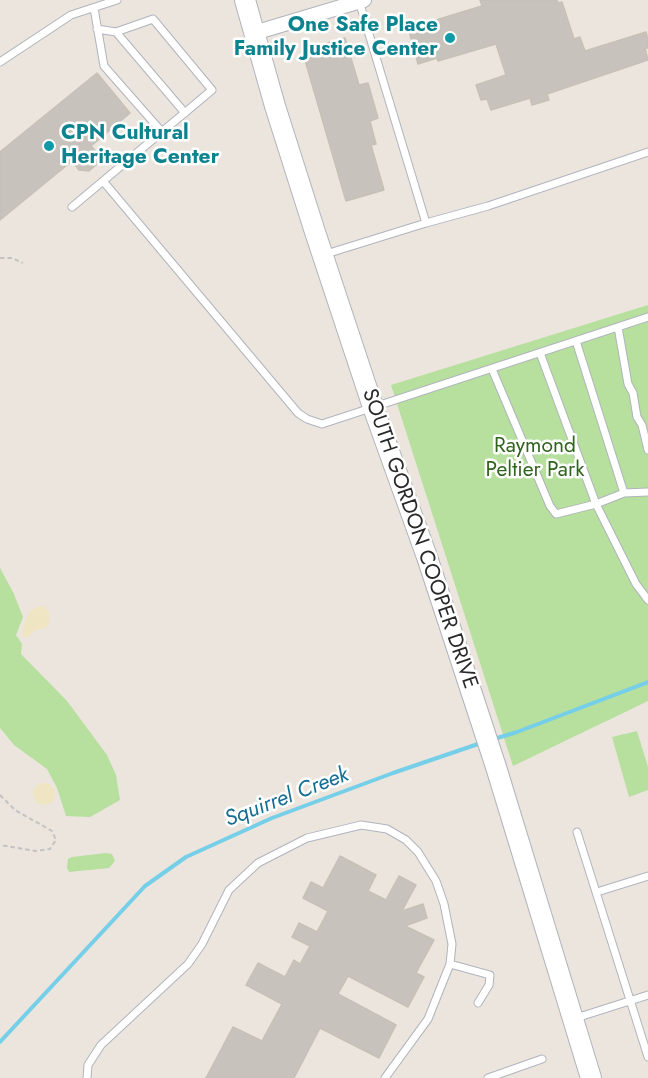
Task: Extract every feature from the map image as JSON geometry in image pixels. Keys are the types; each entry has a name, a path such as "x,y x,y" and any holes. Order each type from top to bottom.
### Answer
{"main road":[{"name":"SOUTH GORDON COOPER DRIVE","path":"245,0 275,106 323,255 373,407 427,557 496,767 573,1019 588,1076"}],"street":[{"path":"254,33 362,1"}],"lane":[{"path":"0,62 71,15 117,0"},
{"path":"362,1 426,223"},
{"path":"94,8 104,66 162,132"},
{"path":"72,207 212,90 153,19 116,32 97,29"},
{"path":"116,32 185,113"},
{"path":"323,255 488,206 648,152"},
{"path":"103,181 298,412 307,419 322,424 648,317"},
{"path":"618,327 628,384 633,393 637,417 642,425 648,450"},
{"path":"576,341 624,493"},
{"path":"540,353 596,504 636,584 648,600"},
{"path":"492,369 550,506 556,514 596,504 624,493 648,492"},
{"path":"87,1078 88,1065 100,1045 188,964 202,944 229,890 258,863 307,838 361,825 387,829 405,840 418,852 436,881 444,904 452,944 450,964 428,1019 385,1078"},
{"path":"577,832 648,1057"},
{"path":"597,892 648,876"},
{"path":"450,964 490,975 489,985 478,1003"},
{"path":"573,1019 648,995"},
{"path":"488,1078 542,1059"}],"path":[{"path":"0,258 12,258 23,263"},
{"path":"0,795 15,810 52,831 56,840 50,849 35,851 0,845"}],"green space":[{"name":"Raymond Peltier Park","path":"648,305 648,701 513,766 391,385"},
{"path":"0,568 23,617 16,635 22,644 21,654 67,701 107,755 116,775 120,800 90,817 66,816 57,788 47,769 14,745 0,728"},
{"path":"637,731 648,767 648,790 629,797 612,737"},
{"path":"112,854 115,861 109,868 69,872 67,868 68,859 72,857"}],"sand":[{"path":"43,605 49,612 49,623 46,628 35,630 29,637 24,637 22,632 28,614 31,610"},
{"path":"44,783 52,786 55,794 52,802 44,805 36,802 33,794 36,786"}],"building":[{"path":"480,0 557,0 558,3 562,2 574,39 580,37 585,51 646,32 648,48 645,48 648,60 547,94 549,100 532,105 530,98 491,110 487,99 481,100 476,85 506,75 496,44 438,61 437,58 418,64 409,31 427,26 426,23 482,6"},
{"path":"345,38 359,85 368,83 378,118 370,121 376,144 371,145 384,190 346,201 302,50"},
{"name":"CPN Cultural Heritage Center","path":"97,73 130,113 91,146 98,154 97,164 89,171 79,170 72,161 0,220 0,152"},
{"path":"340,856 376,875 368,891 386,900 399,876 416,885 402,911 423,904 427,918 405,926 434,940 416,973 424,977 408,1007 348,976 338,994 396,1025 379,1058 320,1028 294,1078 206,1078 233,1027 262,1041 282,1004 246,985 258,963 285,977 294,960 300,964 310,946 292,937 299,923 317,932 328,911 303,898 311,882 323,888"}],"waterway":[{"name":"Squirrel Creek","path":"494,739 648,682"},
{"name":"Squirrel Creek","path":"0,1042 145,886 186,857 272,818 481,743"}],"place":[{"name":"One Safe Place Family Justice Center","path":"450,38"},
{"name":"CPN Cultural Heritage Center","path":"49,146"}]}
